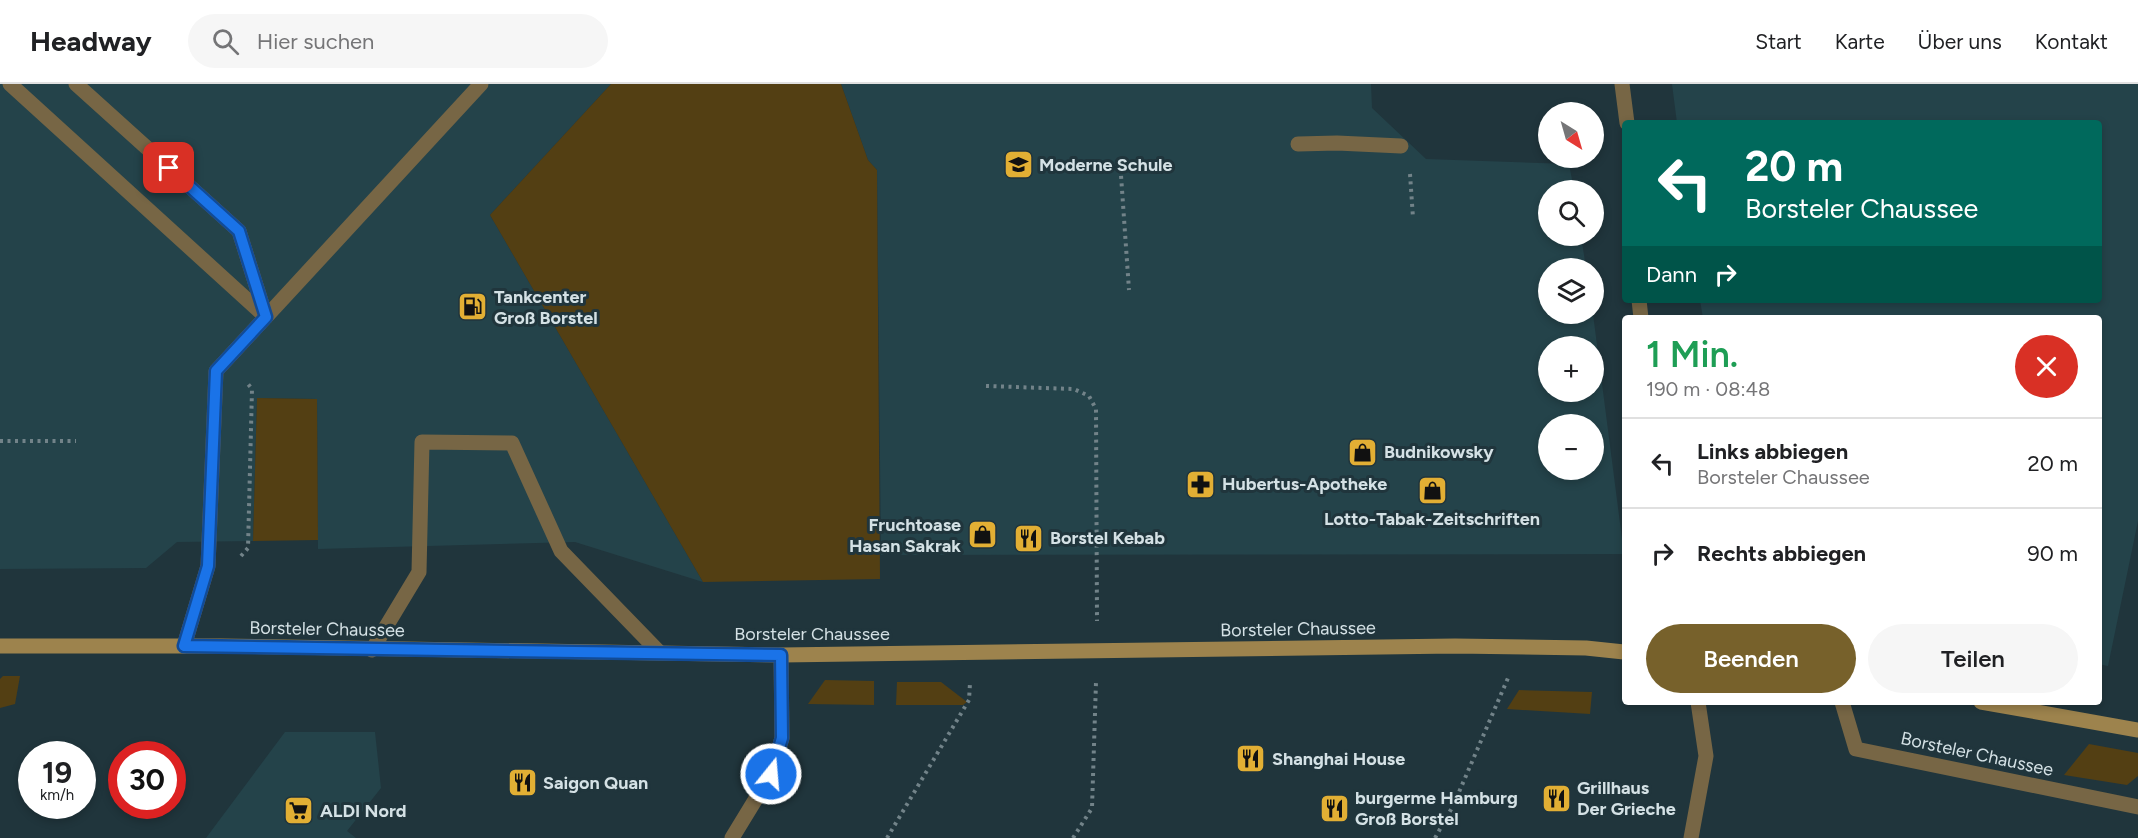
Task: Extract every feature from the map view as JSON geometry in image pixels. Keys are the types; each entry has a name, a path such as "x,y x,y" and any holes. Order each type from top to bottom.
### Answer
{"main road":[{"name":"Borsteler Chaussee","path":"0,646 659,651 781,655 1522,647 1586,648 1622,652"},
{"path":"1998,705 2138,730"}],"street":[{"path":"10,84 266,317"},
{"path":"184,646 208,566 216,371 481,84"},
{"path":"1622,84 1627,120"},
{"path":"82,86 239,231 266,317"},
{"path":"1298,144 1337,142 1401,146"},
{"path":"372,650 419,572 422,442 512,443 561,552 659,651"},
{"path":"732,838 771,774 782,738 781,655"},
{"path":"1691,838 1706,756 1698,705"},
{"name":"Borsteler Chaussee","path":"1843,705 1856,749 2138,807"}],"path":[{"path":"1120,161 1129,290"},
{"path":"1410,173 1413,219"},
{"path":"986,386 1074,389 1089,396 1096,409 1098,650 1092,808 1073,838"},
{"path":"0,441 76,441"},
{"path":"1435,838 1453,806 1522,647"},
{"path":"887,838 969,700 971,652"}],"shaded area":[{"path":"0,84 611,84 490,215 703,582 575,542 318,549 317,399 257,398 253,541 177,542 146,568 0,569"},
{"path":"611,84 841,84 868,160 877,170 880,579 703,582 490,215"},
{"path":"841,84 1371,84 1372,108 1426,159 1538,163 1538,168 1570,168 1572,180 1538,180 1538,246 1583,246 1584,258 1538,258 1538,324 1594,324 1596,336 1538,336 1538,402 1604,402 1604,399 1622,554 881,555 877,170 868,160"},
{"path":"1672,84 2138,84 2138,521 2108,666 2102,665 2102,315 1702,315 1700,303 2102,303 2102,120 1677,120"},
{"path":"257,398 317,399 318,540 253,541"},
{"path":"3,676 20,676 15,704 0,708 0,679"},
{"path":"825,680 874,681 874,705 808,704"},
{"path":"897,682 941,682 967,702 963,705 896,705"},
{"path":"1519,690 1592,692 1590,714 1507,709"},
{"path":"285,732 375,732 381,788 347,831 356,838 206,838"},
{"path":"2089,744 2138,753 2138,776 2127,785 2064,775"}],"place":[{"name":"Moderne Schule","path":"1018,165"},
{"name":"Tankcenter Groß Borstel","path":"473,307"},
{"name":"Budnikowsky","path":"1363,452"},
{"name":"Hubertus-Apotheke","path":"1201,484"},
{"name":"Lotto-Tabak-Zeitschriften","path":"1432,490"},
{"name":"Fruchtoase Hasan Sakrak","path":"982,535"},
{"name":"Borstel Kebab","path":"1029,538"},
{"name":"Shanghai House","path":"1251,759"},
{"name":"Saigon Quan","path":"522,783"},
{"name":"Grillhaus Der Grieche","path":"1556,798"},
{"name":"burgerme Hamburg Groß Borstel","path":"1334,808"},
{"name":"ALDI Nord","path":"299,811"}],"route":[{"path":"169,168 239,231 266,317 216,371 208,566 184,646 372,650 659,651 781,655 782,738 771,774"}]}
